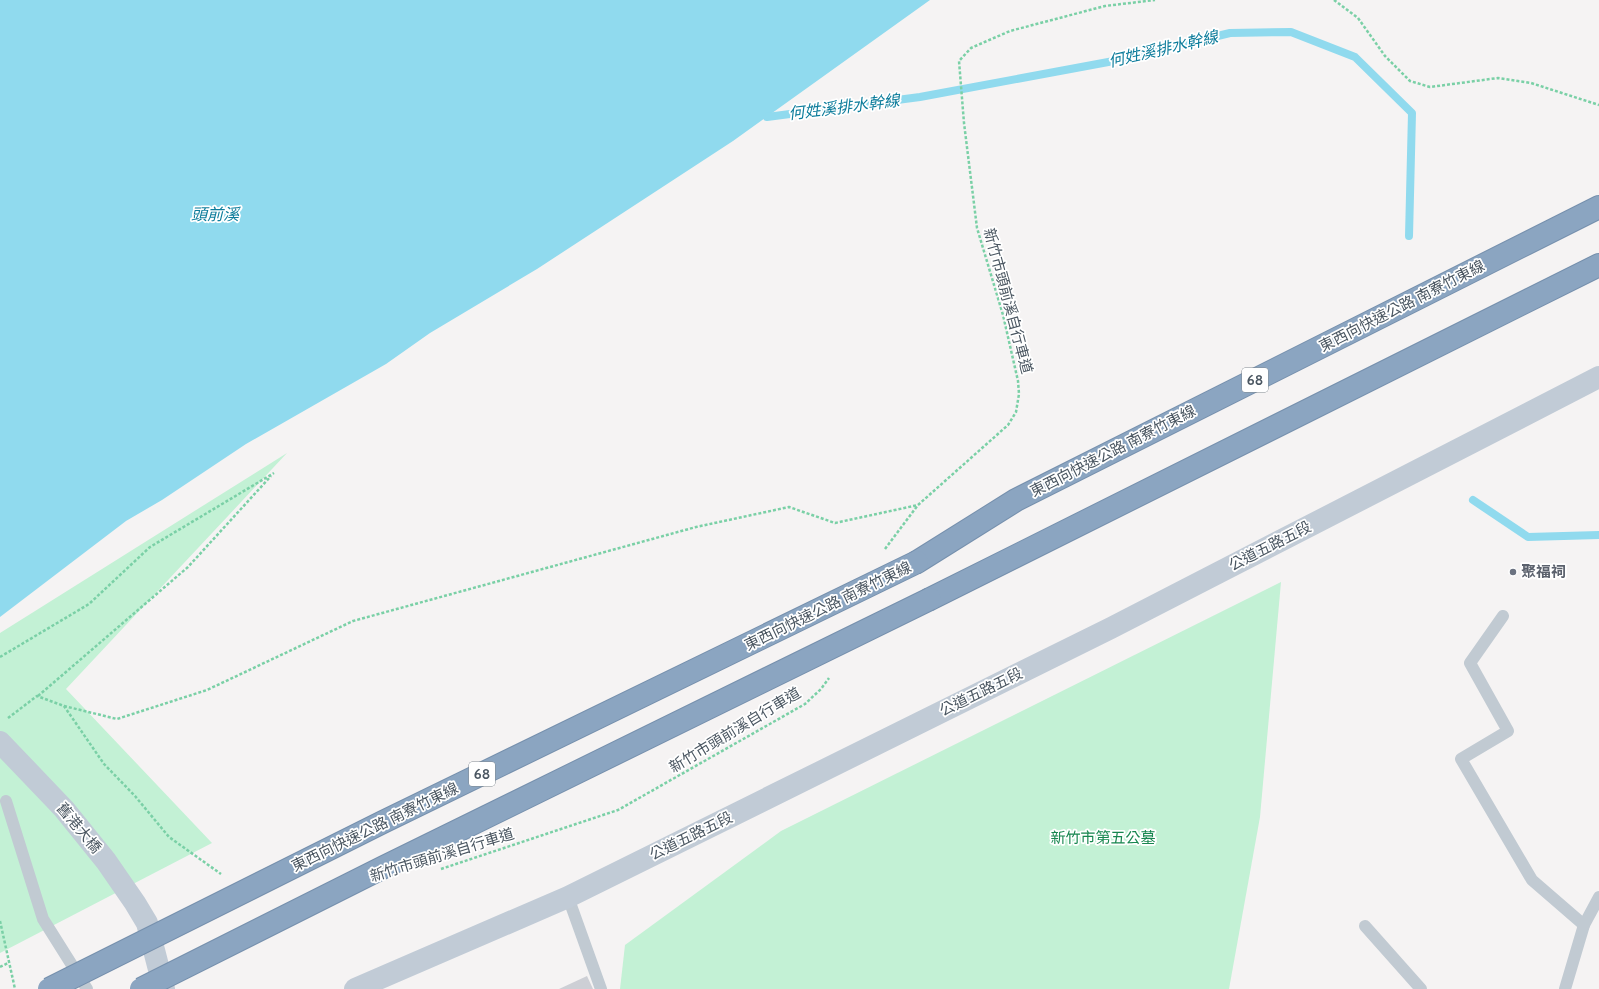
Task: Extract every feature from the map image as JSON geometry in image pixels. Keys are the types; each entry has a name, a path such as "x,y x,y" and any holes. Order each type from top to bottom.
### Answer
{"highway":[{"name":"東西向快速公路 南寮竹東線","path":"49,989 397,815 917,562 1016,500 1599,207"},
{"path":"141,989 376,871 930,599 1599,265"}],"street":[{"name":"公道五路五段","path":"355,989 568,897 1118,624 1599,377"},
{"name":"舊港大橋","path":"0,742 64,809 97,850 147,923 164,989"}],"lane":[{"path":"1503,616 1470,663 1508,731 1461,759 1532,880 1584,925"},
{"path":"6,801 44,919 87,989"},
{"path":"568,897 602,989"},
{"path":"1565,989 1584,925 1599,897"},
{"path":"1365,926 1421,989"}],"path":[{"name":"新竹市頭前溪自行車道","path":"883,553 918,505 1008,425 1016,412 1019,394 1018,381 1003,315 977,228 964,123 959,61 971,48 1010,31 1105,6 1155,0"},
{"path":"1334,0 1358,18 1385,56 1410,81 1430,87 1498,78 1531,83 1599,105"},
{"path":"0,657 89,604 150,546 274,473 188,566 37,696 6,720"},
{"path":"37,696 64,706 117,719 207,690 353,621 696,527 790,507 835,523 918,505"},
{"name":"新竹市頭前溪自行車道","path":"435,871 618,810 805,704 821,689 832,672"},
{"path":"64,706 104,764 135,796 169,837 223,876"},
{"path":"0,921 8,963 15,989"},
{"path":"0,967 8,963"}],"green space":[{"path":"287,453 66,689 212,843 0,953 0,633"},
{"name":"新竹市第五公墓","path":"1281,582 1260,817 1229,989 620,989 625,945 781,831"}],"water":[{"name":"頭前溪","path":"0,0 930,0 733,141 537,269 430,333 386,364 246,444 162,500 126,521 0,617"}],"building":[{"path":"587,976 593,989 559,989"}],"waterway":[{"name":"何姓溪排水幹線","path":"767,117 920,97 1119,60 1230,33 1291,32 1355,57 1412,113 1409,236"},
{"name":"何姓溪排水幹線","path":"1473,500 1528,537 1599,535"}],"place":[{"name":"聚福祠","path":"1513,572"}]}
